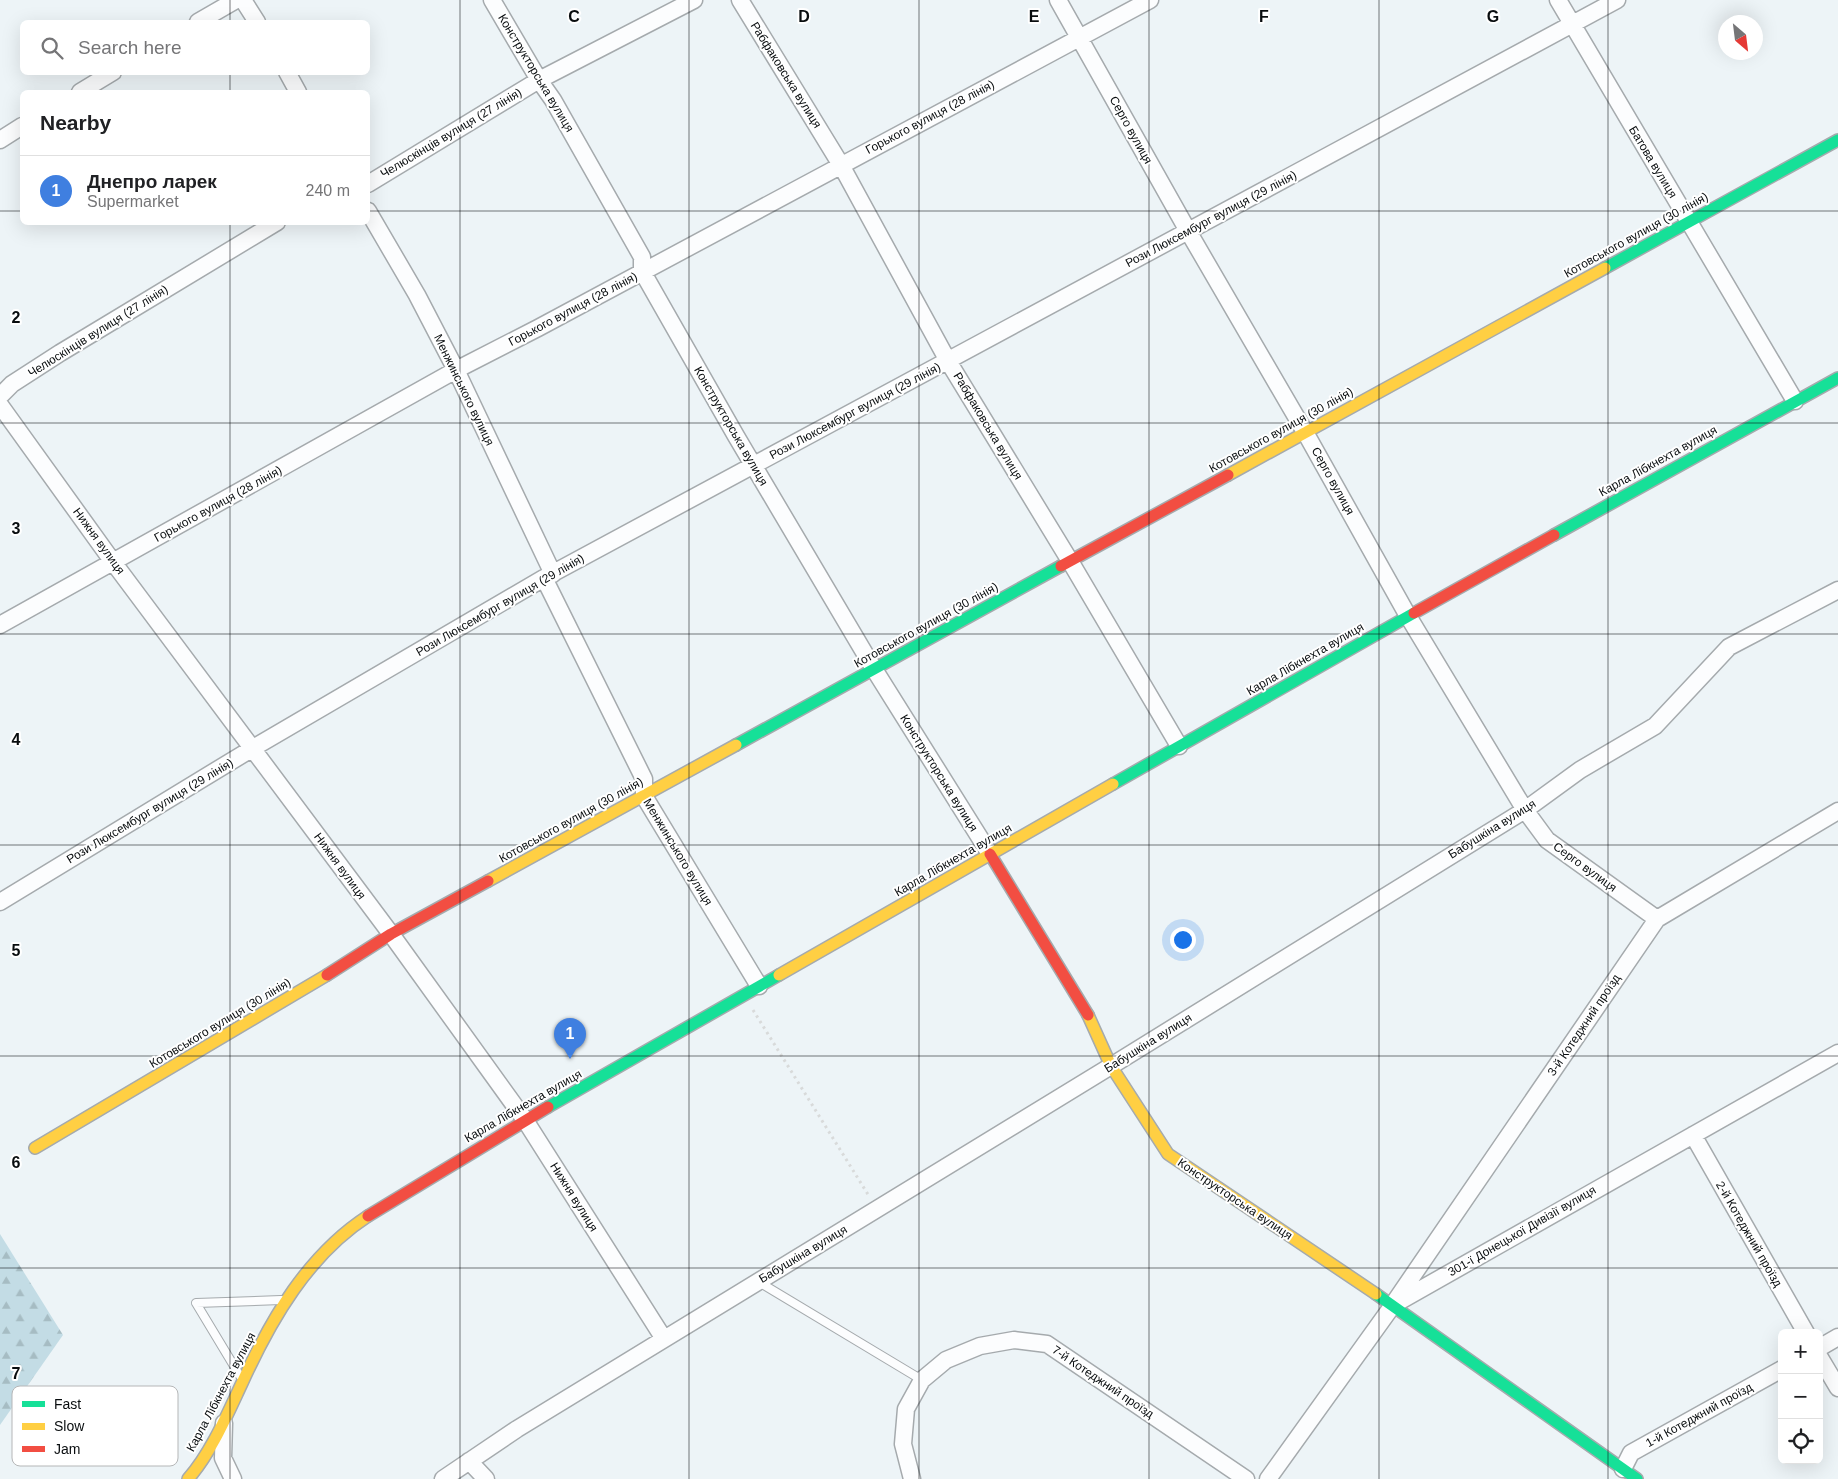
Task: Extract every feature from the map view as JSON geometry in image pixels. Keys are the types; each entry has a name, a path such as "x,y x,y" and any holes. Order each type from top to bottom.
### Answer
{"street":[{"path":"201,20 236,0"},
{"path":"243,0 256,20"},
{"name":"Конструкторська вулиця","path":"492,0 539,80 553,100 642,257 642,271 753,465 874,669 1084,1007 1111,1066 1168,1154 1393,1305 1637,1479"},
{"name":"Челюскінців вулиця (27 лiнiя)","path":"370,183 539,80 694,0"},
{"name":"Рабфаковська вулиця","path":"740,0 841,165 948,360 1179,746"},
{"name":"Серго вулиця","path":"1058,0 1408,616 1525,810 1547,840 1657,919"},
{"name":"Горького вулиця (28 лiнiя)","path":"0,625 456,370 538,328 1150,0"},
{"name":"Батова вулиця","path":"1558,0 1795,401"},
{"name":"Рози Люксембург вулиця (29 лiнiя)","path":"0,902 253,748 549,576 1617,0"},
{"path":"83,90 108,75"},
{"path":"289,75 297,90"},
{"path":"0,140 20,127"},
{"name":"Котовського вулиця (30 лiнiя)","path":"35,1148 333,972 391,934 1838,140"},
{"name":"Менжинського вулиця","path":"370,213 417,295 456,370 549,576 644,779 644,796 759,986"},
{"name":"Челюскінців вулиця (27 лiнiя)","path":"0,396 12,384 60,353 271,225"},
{"name":"Карла Лібкнехта вулиця","path":"188,1479 195,1471 224,1421 242,1380 286,1299 330,1245 366,1216 525,1120 1179,746 1408,616 1838,378"},
{"name":"Нижня вулиця","path":"0,405 113,562 391,934 525,1120 664,1340"},
{"name":"Бабушкіна вулиця","path":"443,1479 517,1429 1111,1066 1525,810 1580,770 1656,726 1729,647 1838,590"},
{"name":"3-й Котеджний проїзд","path":"1393,1305 1657,919 1838,812"},
{"name":"301-ї Донецької Дивізії вулиця","path":"1268,1479 1393,1305 1838,1053"},
{"name":"2-й Котеджний проїзд","path":"1692,1135 1804,1329"},
{"path":"1823,1346 1838,1337"},
{"name":"7-й Котеджний проїзд","path":"912,1479 903,1444 906,1409 922,1380 946,1360 980,1346 1014,1340 1048,1344 1246,1479"},
{"path":"1823,1363 1838,1388"},
{"name":"1-й Котеджний проїзд","path":"1623,1469 1631,1453 1778,1371"},
{"path":"224,1421 222,1458 233,1479"},
{"path":"469,1461 486,1479"}],"lane":[{"path":"758,1282 922,1380"},
{"path":"242,1380 196,1303 286,1299"}],"path":[{"path":"743,995 878,1209"}],"green space":[{"path":"0,1234 63,1335 27,1386 12,1386 12,1408 0,1425"}],"traffic: fast":[{"path":"1605,268 1838,140"},
{"path":"1554,535 1838,378"},
{"path":"736,745 1061,566"},
{"path":"1113,784 1414,613"},
{"path":"548,1107 779,975"},
{"path":"1376,1294 1637,1479"}],"traffic: slow":[{"path":"1228,475 1605,268"},
{"path":"488,881 736,745"},
{"path":"779,975 1113,784"},
{"path":"35,1148 327,975"},
{"path":"1088,1015 1111,1066 1168,1154 1376,1294"},
{"path":"188,1479 211,1446 265,1335 293,1290 327,1250 368,1216"}],"traffic: jam":[{"path":"1061,566 1228,475"},
{"path":"1414,613 1554,535"},
{"path":"990,854 1088,1015"},
{"path":"327,975 391,934 488,881"},
{"path":"368,1216 548,1107"}],"place":[{"name":"Днепро ларек","path":"570,1059"}]}
